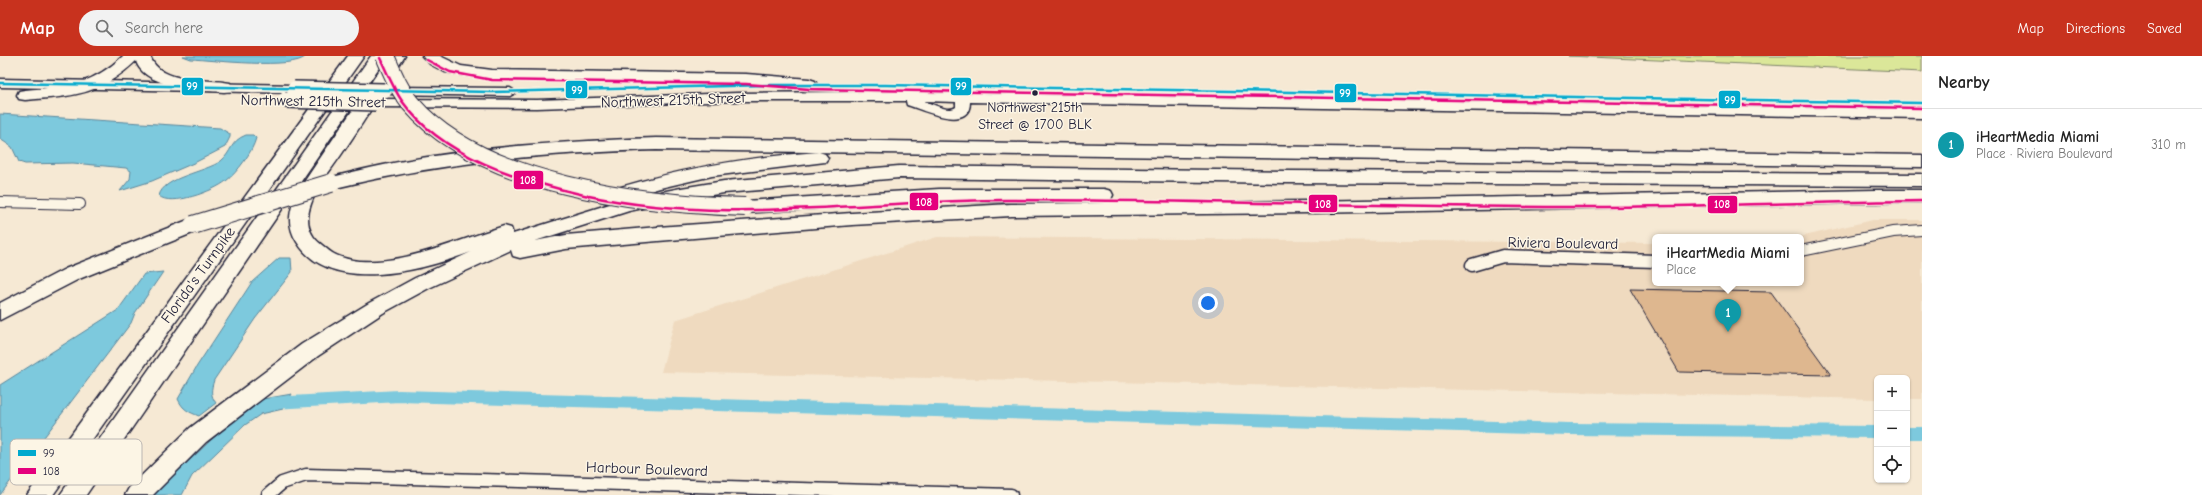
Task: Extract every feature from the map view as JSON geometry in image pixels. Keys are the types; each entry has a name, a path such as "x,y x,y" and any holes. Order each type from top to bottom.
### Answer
{"highway":[{"path":"25,95 76,90 97,85 116,72 132,56"},
{"path":"142,56 143,62 148,69 163,77 181,82 224,87"},
{"path":"322,103 323,85 338,56"},
{"name":"Florida's Turnpike","path":"79,439 356,56"},
{"name":"Florida's Turnpike","path":"111,439 378,56"},
{"path":"385,56 396,81 410,103 428,121 456,141 489,159 559,184 617,197 698,206 745,207 925,196 1036,187 1246,181 1288,177"},
{"path":"397,56 316,179 300,211 299,228 308,244 323,257 345,264 374,267 420,262 652,183 715,170 798,159 860,156 1367,161 1557,155"},
{"path":"430,56 439,63 456,69 492,75 746,79 809,84"},
{"path":"0,312 72,274 193,225 271,200 331,183 396,168 456,158 575,147 656,144 1922,161"},
{"path":"137,495 198,435 279,373 317,345 376,308 422,283 512,242 626,205 724,187 899,172 1288,177 1922,180"},
{"path":"925,196 1047,195 1568,202"},
{"path":"279,373 402,301 458,273 488,261 527,249 566,242 852,218 1011,210 1308,208 1816,196 1922,196"},
{"name":"Florida's Turnpike","path":"39,495 46,485"},
{"name":"Florida's Turnpike","path":"72,495 79,485"}],"main road":[{"name":"Northwest 215th Street","path":"0,82 294,89 380,97 531,104 764,97 886,96 951,113 962,110 964,104 962,97 1633,109"},
{"name":"Northwest 215th Street","path":"0,94 285,100 809,84 1922,104"},
{"path":"1633,109 1637,103 1657,99"},
{"path":"1633,109 1922,114"}],"street":[{"path":"0,202 80,204"},
{"path":"1804,250 1892,232 1922,230"},
{"name":"Riviera Boulevard","path":"1472,265 1503,256 1652,261"},
{"name":"Harbour Boulevard","path":"268,495 282,483 306,476 1011,495"}],"shaded area":[{"path":"1873,220 1922,220 1922,399 1910,399 1910,375 1874,375 1874,399 661,372 675,320 937,237 1652,243 1652,286 1804,286 1804,236"}],"green space":[{"path":"1568,56 1922,56 1922,72"}],"water":[{"path":"183,56 306,56 286,63 252,63 191,59"},
{"path":"0,114 220,128 230,134 230,137 225,147 196,162 152,181 120,191 130,179 131,171 126,168 73,163 25,164 19,162 12,147 0,139"},
{"path":"246,135 253,135 256,138 252,149 235,173 226,181 203,193 182,199 165,199 159,196 162,189 176,179 221,161 225,158 234,143"},
{"path":"279,258 291,258 292,272 255,319 214,380 212,392 216,403 199,416 189,412 182,406 178,399 197,366 252,282"},
{"path":"163,272 135,313 131,323 43,439 10,439 10,482 0,495 0,385 118,310 144,274"},
{"path":"292,394 283,409 261,414 245,425 192,476 182,495 153,495 211,440 257,400"}],"building":[{"path":"1630,289 1771,292 1831,375 1679,372"}],"waterway":[{"path":"273,403 399,396 1569,429 1874,432"},
{"path":"1910,433 1922,433"}],"transit line":[{"name":"108","path":"380,58 395,90 407,107 427,127 449,144 473,158 499,170 554,188 643,206 712,211 747,211 932,201 993,200 1569,207 1922,201"},
{"name":"108","path":"427,60 450,72 492,80 746,84 809,89 1922,108"},
{"name":"99","path":"0,83 492,92 771,85 886,85 1922,103"}],"place":[{"name":"Northwest 215th Street @ 1700 BLK","path":"1035,93"},
{"name":"iHeartMedia Miami","path":"1728,332"}]}
